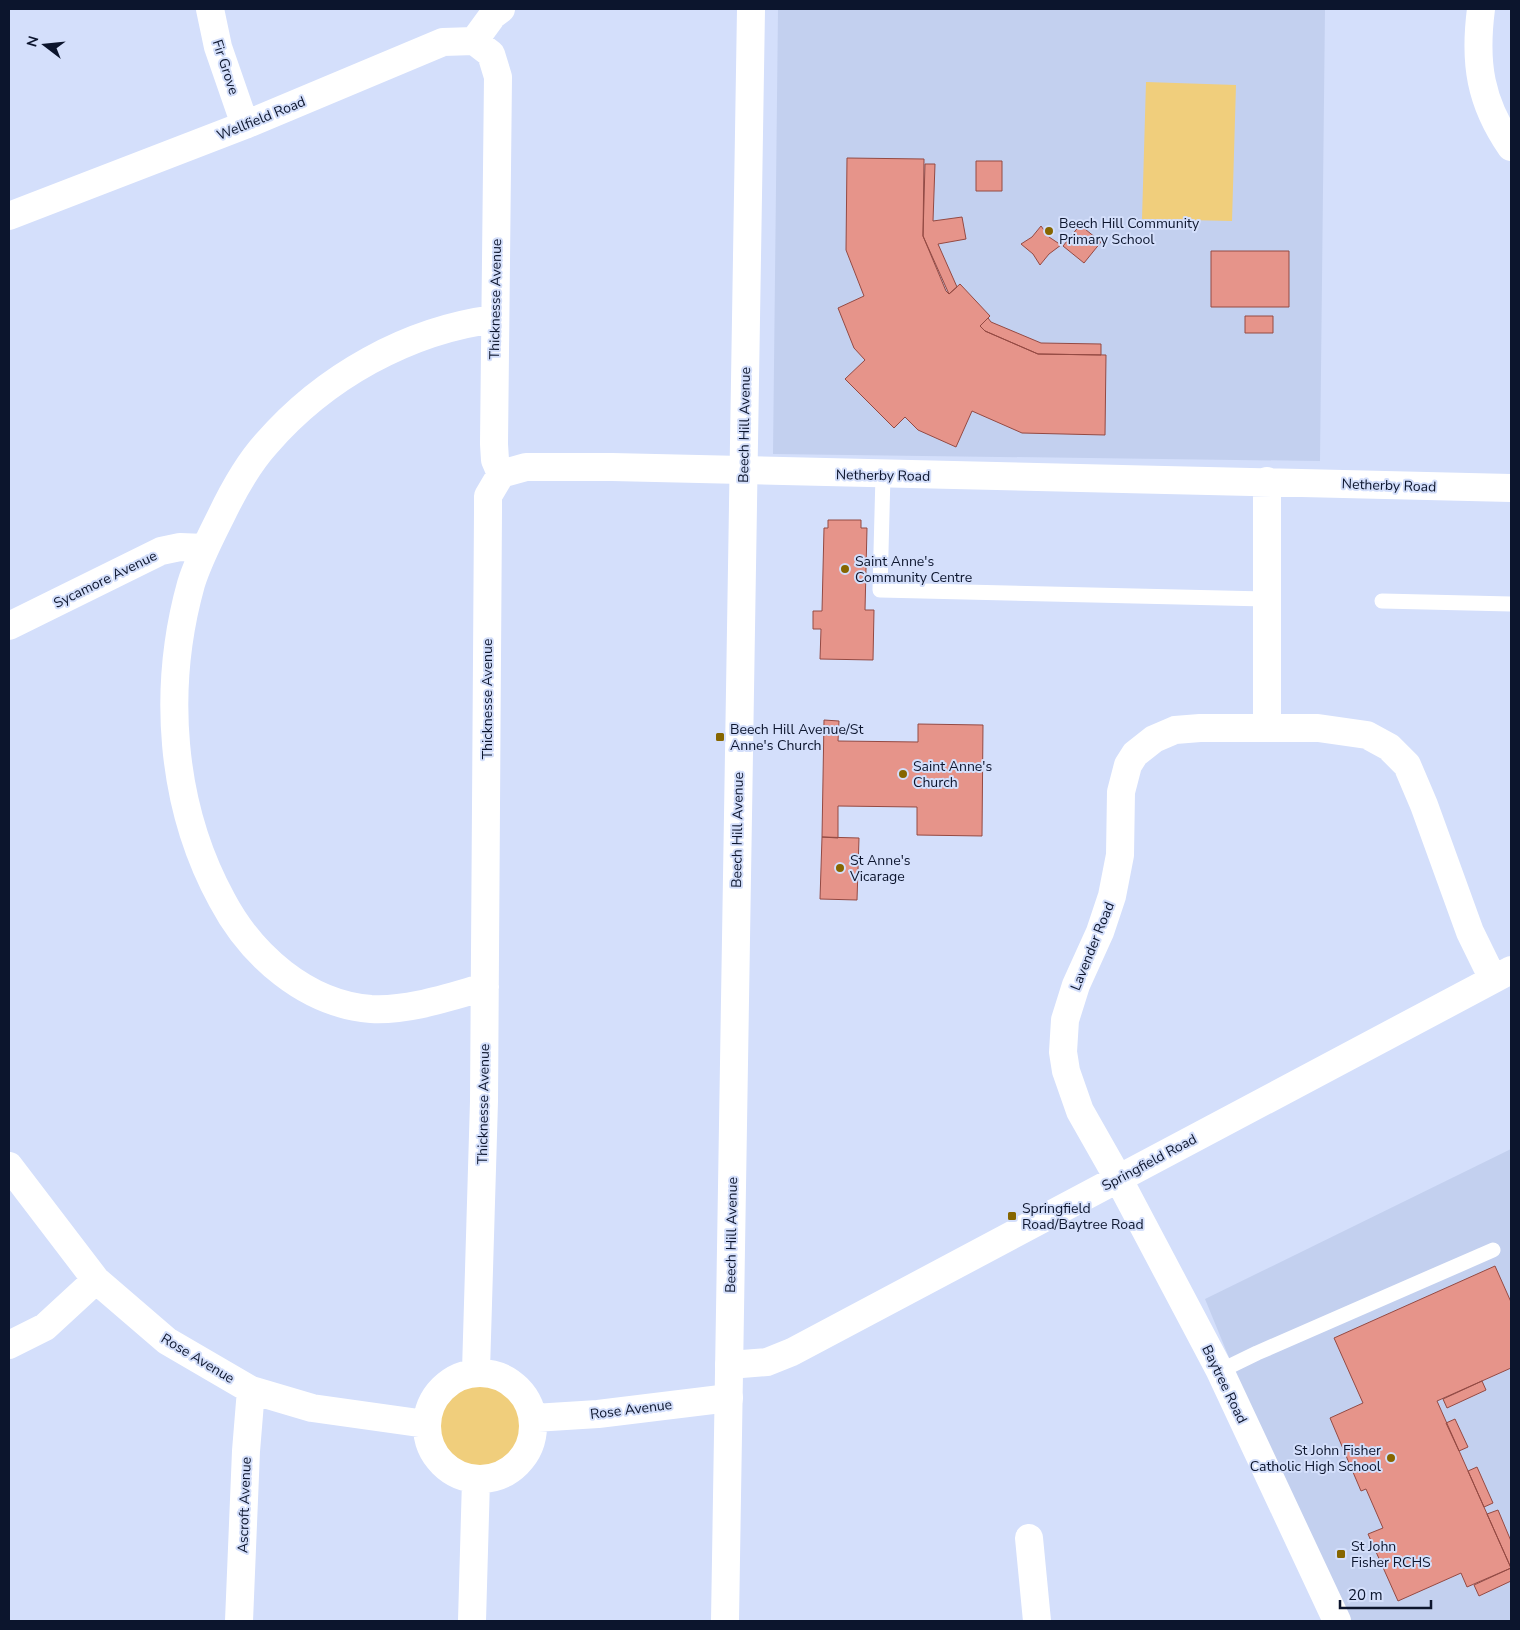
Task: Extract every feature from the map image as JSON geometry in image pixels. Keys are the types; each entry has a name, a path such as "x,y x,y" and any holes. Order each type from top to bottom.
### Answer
{"street":[{"name":"Fir Grove","path":"210,9 218,47 245,125"},
{"path":"474,41 493,16 501,9"},
{"name":"Beech Hill Avenue","path":"725,1621 751,9"},
{"path":"1480,9 1477,44 1481,85 1498,127 1511,148"},
{"name":"Wellfield Road","path":"9,216 245,125 443,42 474,41"},
{"name":"Thicknesse Avenue","path":"474,41 491,54 498,76 494,444 495,460 501,474 488,496 485,987 476,1371"},
{"path":"485,987 401,1008 371,1009 344,1004 315,993 285,974 257,951 233,922 209,879 192,829 179,778 174,729 175,683 182,625 192,583 205,548 238,482 266,444 301,409 344,375 387,352 433,333 462,324 495,319"},
{"name":"Netherby Road","path":"501,474 526,467 1267,481 1511,488"},
{"path":"1267,481 1267,728"},
{"name":"Sycamore Avenue","path":"9,626 161,550 180,547 205,548"},
{"name":"Lavender Road","path":"1118,1178 1080,1111 1071,1090 1066,1071 1063,1036 1069,1004 1100,932 1112,896 1120,855 1123,777 1134,754 1164,734 1200,728 1318,728 1367,735 1389,747 1407,765 1424,805 1470,932 1502,975"},
{"name":"Springfield Road","path":"729,1365 767,1362 792,1352 1502,975"},
{"name":"Rose Avenue","path":"9,1166 96,1280 167,1341 251,1390 312,1408 426,1424"},
{"name":"Baytree Road","path":"1118,1178 1220,1371 1337,1621"},
{"path":"9,1345 45,1326 96,1280"},
{"path":"476,1371 497,1375 513,1383 524,1396 534,1418 530,1445 522,1459 510,1470 495,1477 476,1480 463,1477 448,1469 436,1456 429,1441 426,1424 430,1408 437,1393 449,1382 476,1371"},
{"name":"Ascroft Avenue","path":"239,1621 246,1451 251,1390"},
{"name":"Rose Avenue","path":"534,1418 598,1414 729,1398"},
{"path":"472,1621 476,1480"},
{"path":"1029,1538 1037,1621"}],"lane":[{"path":"883,475 880,590 1266,599"},
{"path":"1382,601 1511,604"},
{"path":"1220,1371 1492,1250"}],"shaded area":[{"name":"Beech Hill Community Primary School","path":"778,9 1325,9 1320,461 773,454"},
{"path":"1146,82 1236,85 1232,221 1142,219"},
{"name":"St John Fisher Catholic High School","path":"1511,1149 1511,1621 1337,1621 1205,1299"},
{"path":"480,1386 495,1389 508,1398 517,1411 520,1426 517,1441 508,1454 495,1463 480,1466 465,1463 452,1454 443,1441 440,1426 443,1411 452,1398 465,1389"}],"building":[{"path":"847,158 924,159 923,236 946,291 949,294 960,284 990,316 980,326 985,331 1038,354 1106,355 1105,435 1022,433 972,411 956,447 918,430 905,417 894,428 845,379 865,360 854,348 838,308 864,296 846,250"},
{"path":"976,161 1002,161 1002,191 976,191"},
{"path":"925,164 935,164 933,221 962,217 966,239 938,244 957,287 949,294 923,236"},
{"path":"1080,225 1101,242 1084,263 1063,246"},
{"path":"1041,226 1049,237 1061,245 1049,254 1040,265 1033,254 1021,244 1032,237"},
{"path":"1211,251 1289,251 1289,307 1211,307"},
{"path":"1245,316 1273,316 1273,333 1245,333"},
{"path":"988,318 991,322 1041,343 1101,344 1101,355 1038,354 985,331 980,326"},
{"name":"Saint Anne's Community Centre","path":"828,520 861,520 861,528 867,528 865,610 874,610 873,660 820,659 821,629 813,629 813,611 822,611 824,528 828,528"},
{"name":"Saint Anne's Church","path":"824,720 839,721 838,741 918,742 918,724 983,725 982,836 917,835 917,807 838,806 838,838 822,837"},
{"name":"St Anne's Vicarage","path":"822,837 859,838 857,900 820,899"},
{"path":"1495,1266 1511,1302 1511,1368 1437,1401 1511,1568 1467,1587 1461,1573 1398,1601 1368,1534 1383,1528 1366,1489 1361,1491 1330,1418 1363,1403 1334,1338"},
{"path":"1482,1381 1486,1390 1447,1408 1443,1399"},
{"path":"1455,1419 1468,1447 1459,1451 1446,1423"},
{"path":"1477,1467 1493,1503 1484,1507 1468,1471"},
{"path":"1498,1510 1511,1541 1511,1568 1487,1514"},
{"path":"1511,1568 1511,1581 1479,1596 1474,1585"}],"place":[{"name":"Beech Hill Community Primary School","path":"1049,231"},
{"name":"Saint Anne's Community Centre","path":"845,569"},
{"name":"Beech Hill Avenue/St Anne's Church","path":"720,737"},
{"name":"Saint Anne's Church","path":"903,774"},
{"name":"St Anne's Vicarage","path":"840,868"},
{"name":"Springfield Road/Baytree Road","path":"1012,1216"},
{"name":"St John Fisher Catholic High School","path":"1391,1458"},
{"name":"St John Fisher RCHS","path":"1341,1554"}]}
